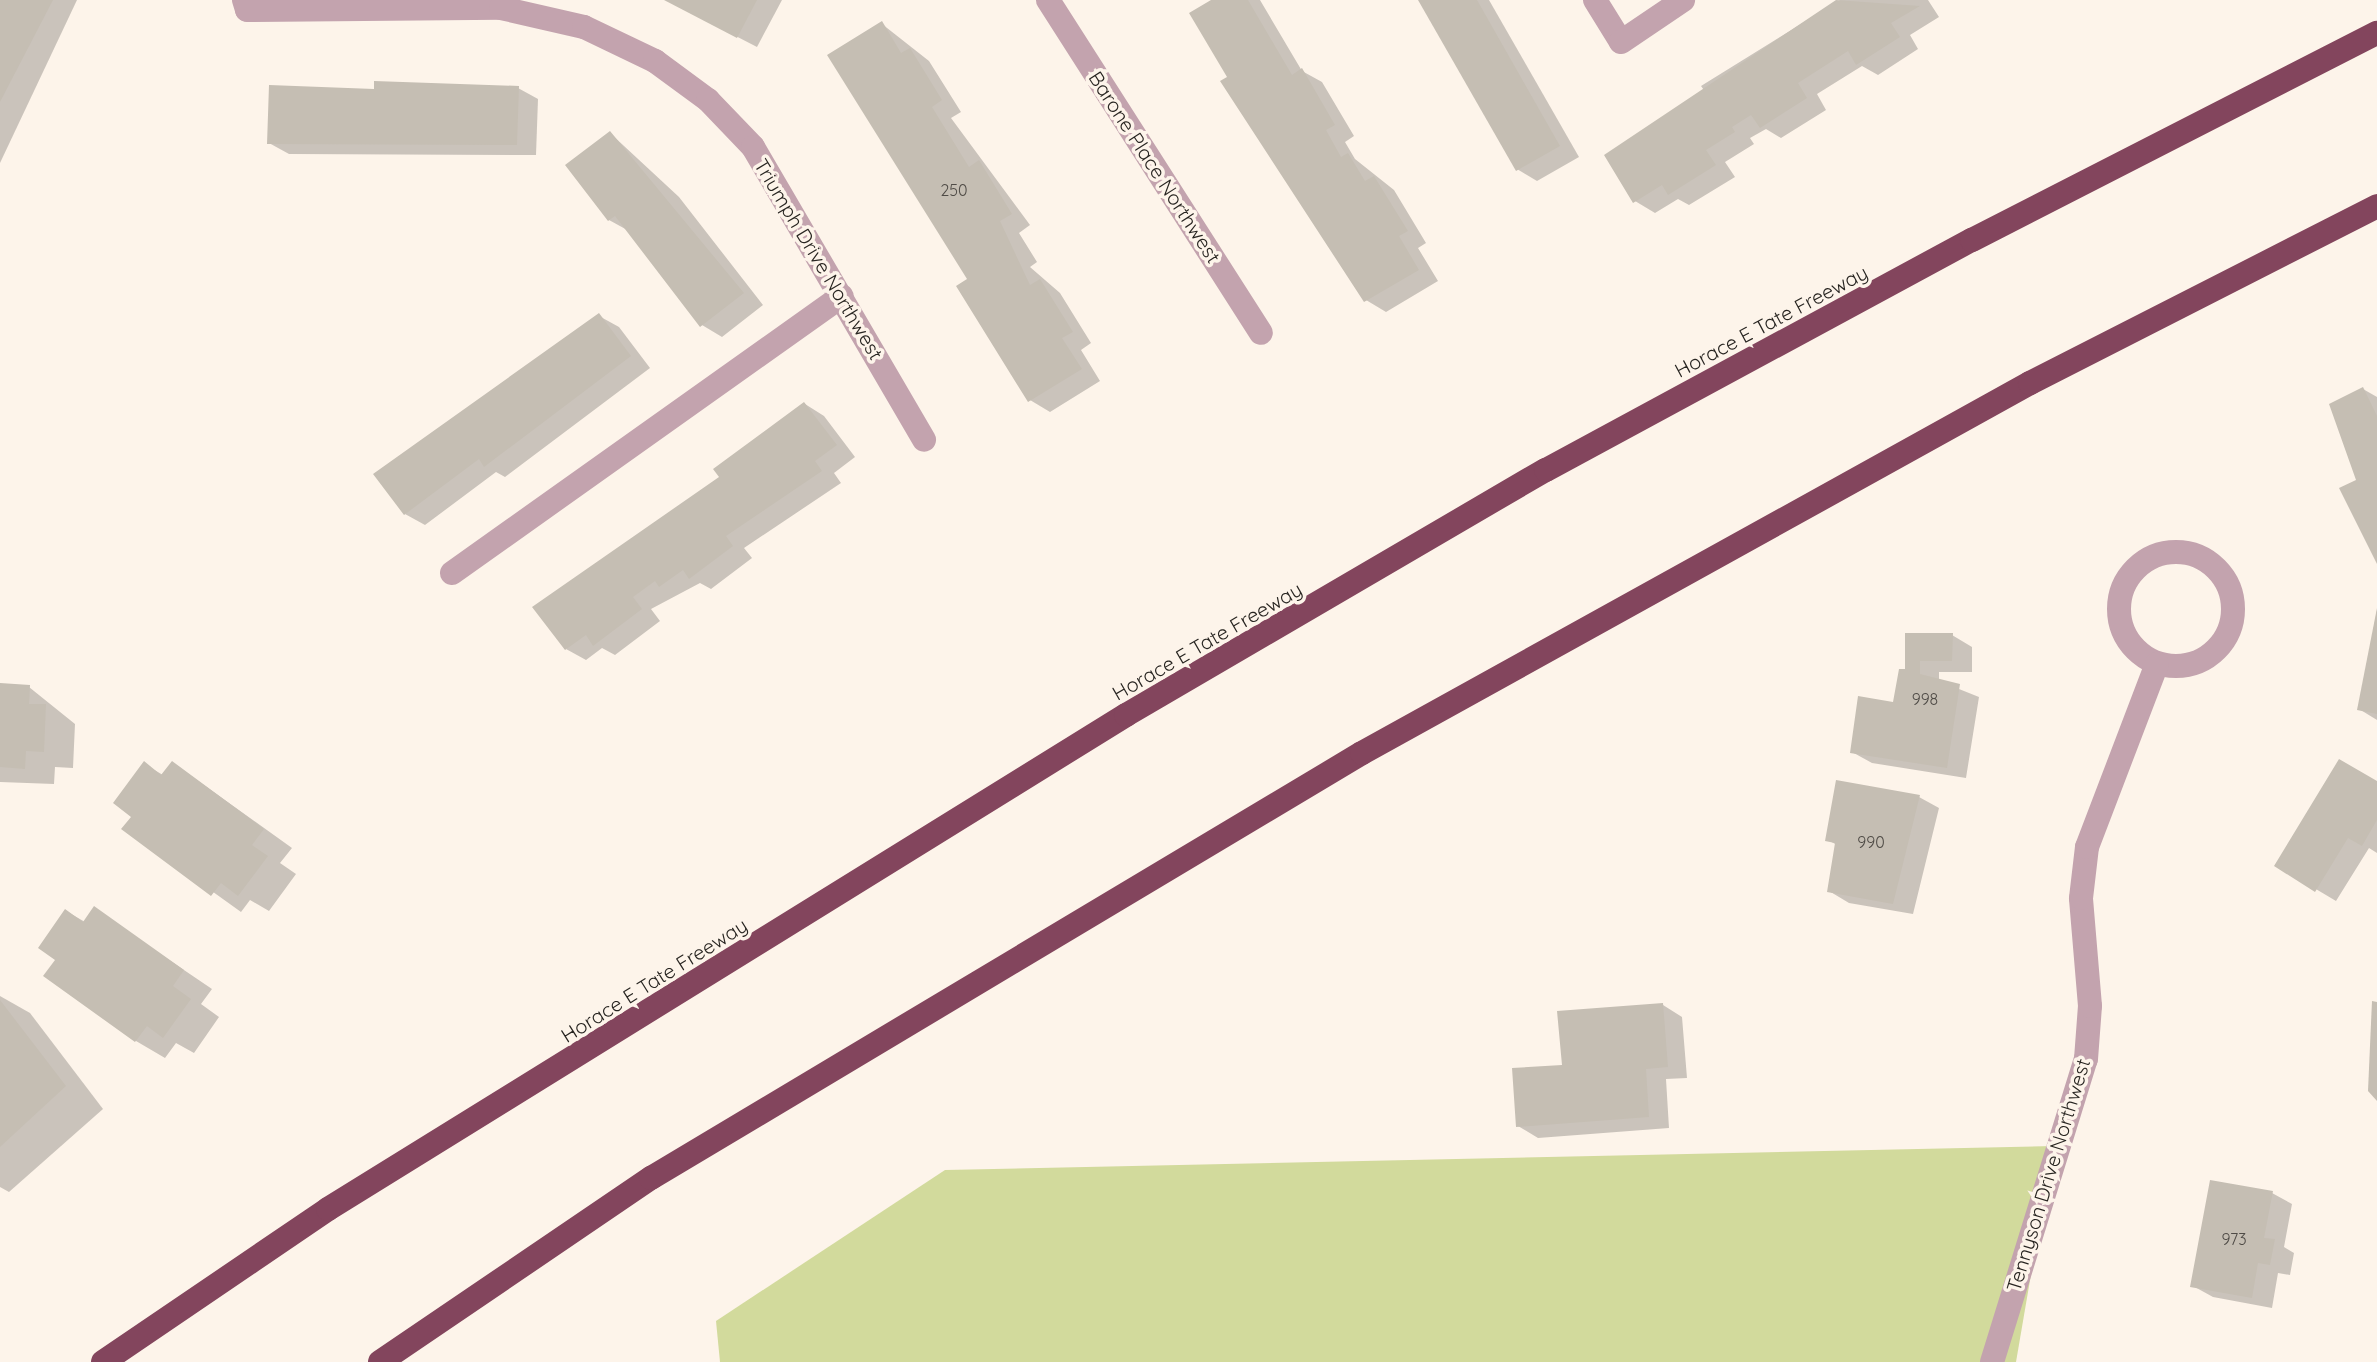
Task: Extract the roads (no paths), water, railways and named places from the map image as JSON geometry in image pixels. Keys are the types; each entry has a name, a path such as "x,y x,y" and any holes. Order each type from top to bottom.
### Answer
{"highway":[{"name":"Horace E Tate Freeway","path":"103,1362 328,1209 1126,715 1546,470 1972,240 2377,33"},
{"path":"380,1362 651,1178 1362,753 2030,383 2377,206"}],"street":[{"name":"Triumph Drive Northwest","path":"244,0 247,10 501,8 584,27 655,61 708,100 753,147 924,440"},
{"name":"Barone Place Northwest","path":"1048,0 1261,333"},
{"path":"1595,0 1621,42 1683,0"},
{"path":"452,573 842,296"},
{"path":"2171,552 2198,556 2218,570 2232,595 2233,620 2221,647 2185,667 2157,664 2125,637 2120,597 2145,560 2171,552"},
{"name":"Tennyson Drive Northwest","path":"1992,1362 2086,1059 2090,1006 2081,898 2087,847 2157,664"}]}
